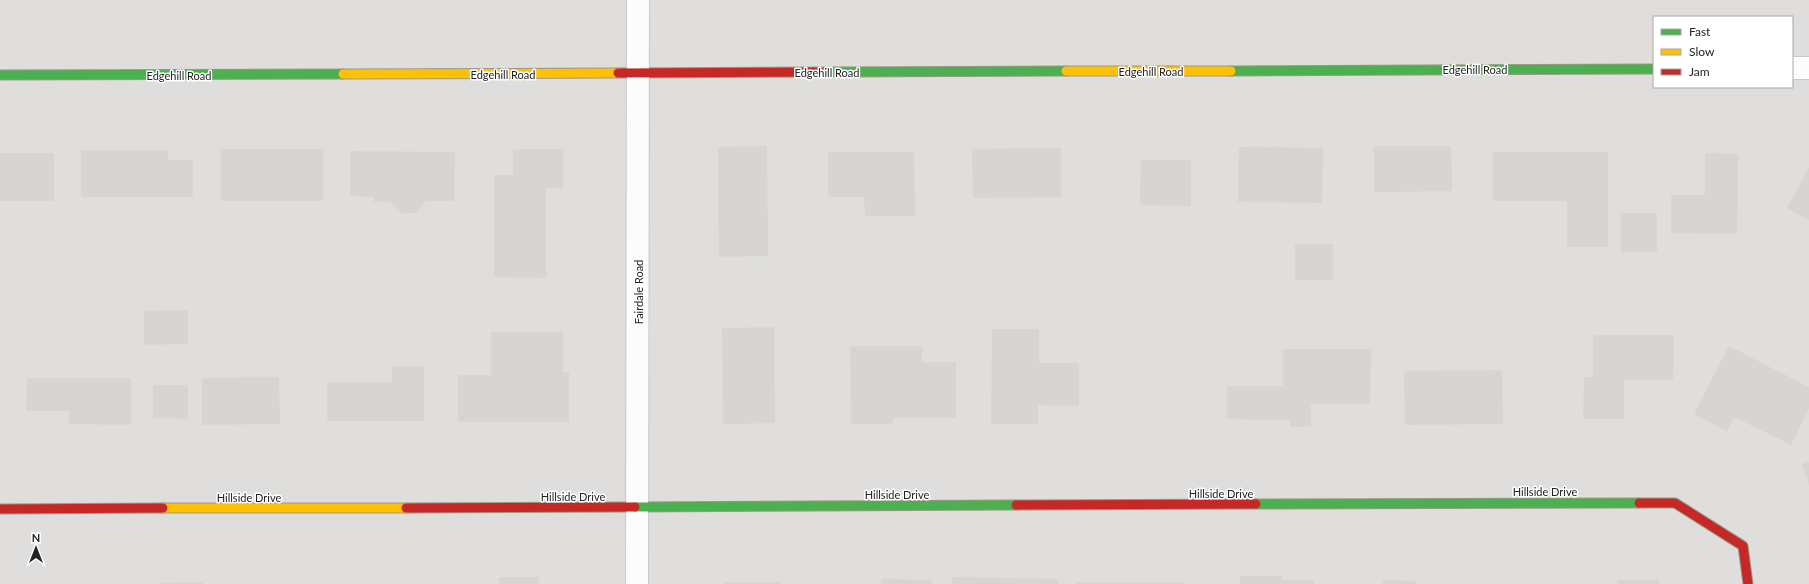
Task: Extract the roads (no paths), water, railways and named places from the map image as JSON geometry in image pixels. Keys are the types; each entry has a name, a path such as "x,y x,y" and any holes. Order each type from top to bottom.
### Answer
{"street":[{"name":"Fairdale Road","path":"637,584 638,0"},
{"path":"1793,68 1809,68"},
{"name":"Edgehill Road","path":"0,75 1653,69"},
{"name":"Hillside Drive","path":"0,509 637,508 1675,503 1743,546 1748,584"}]}
